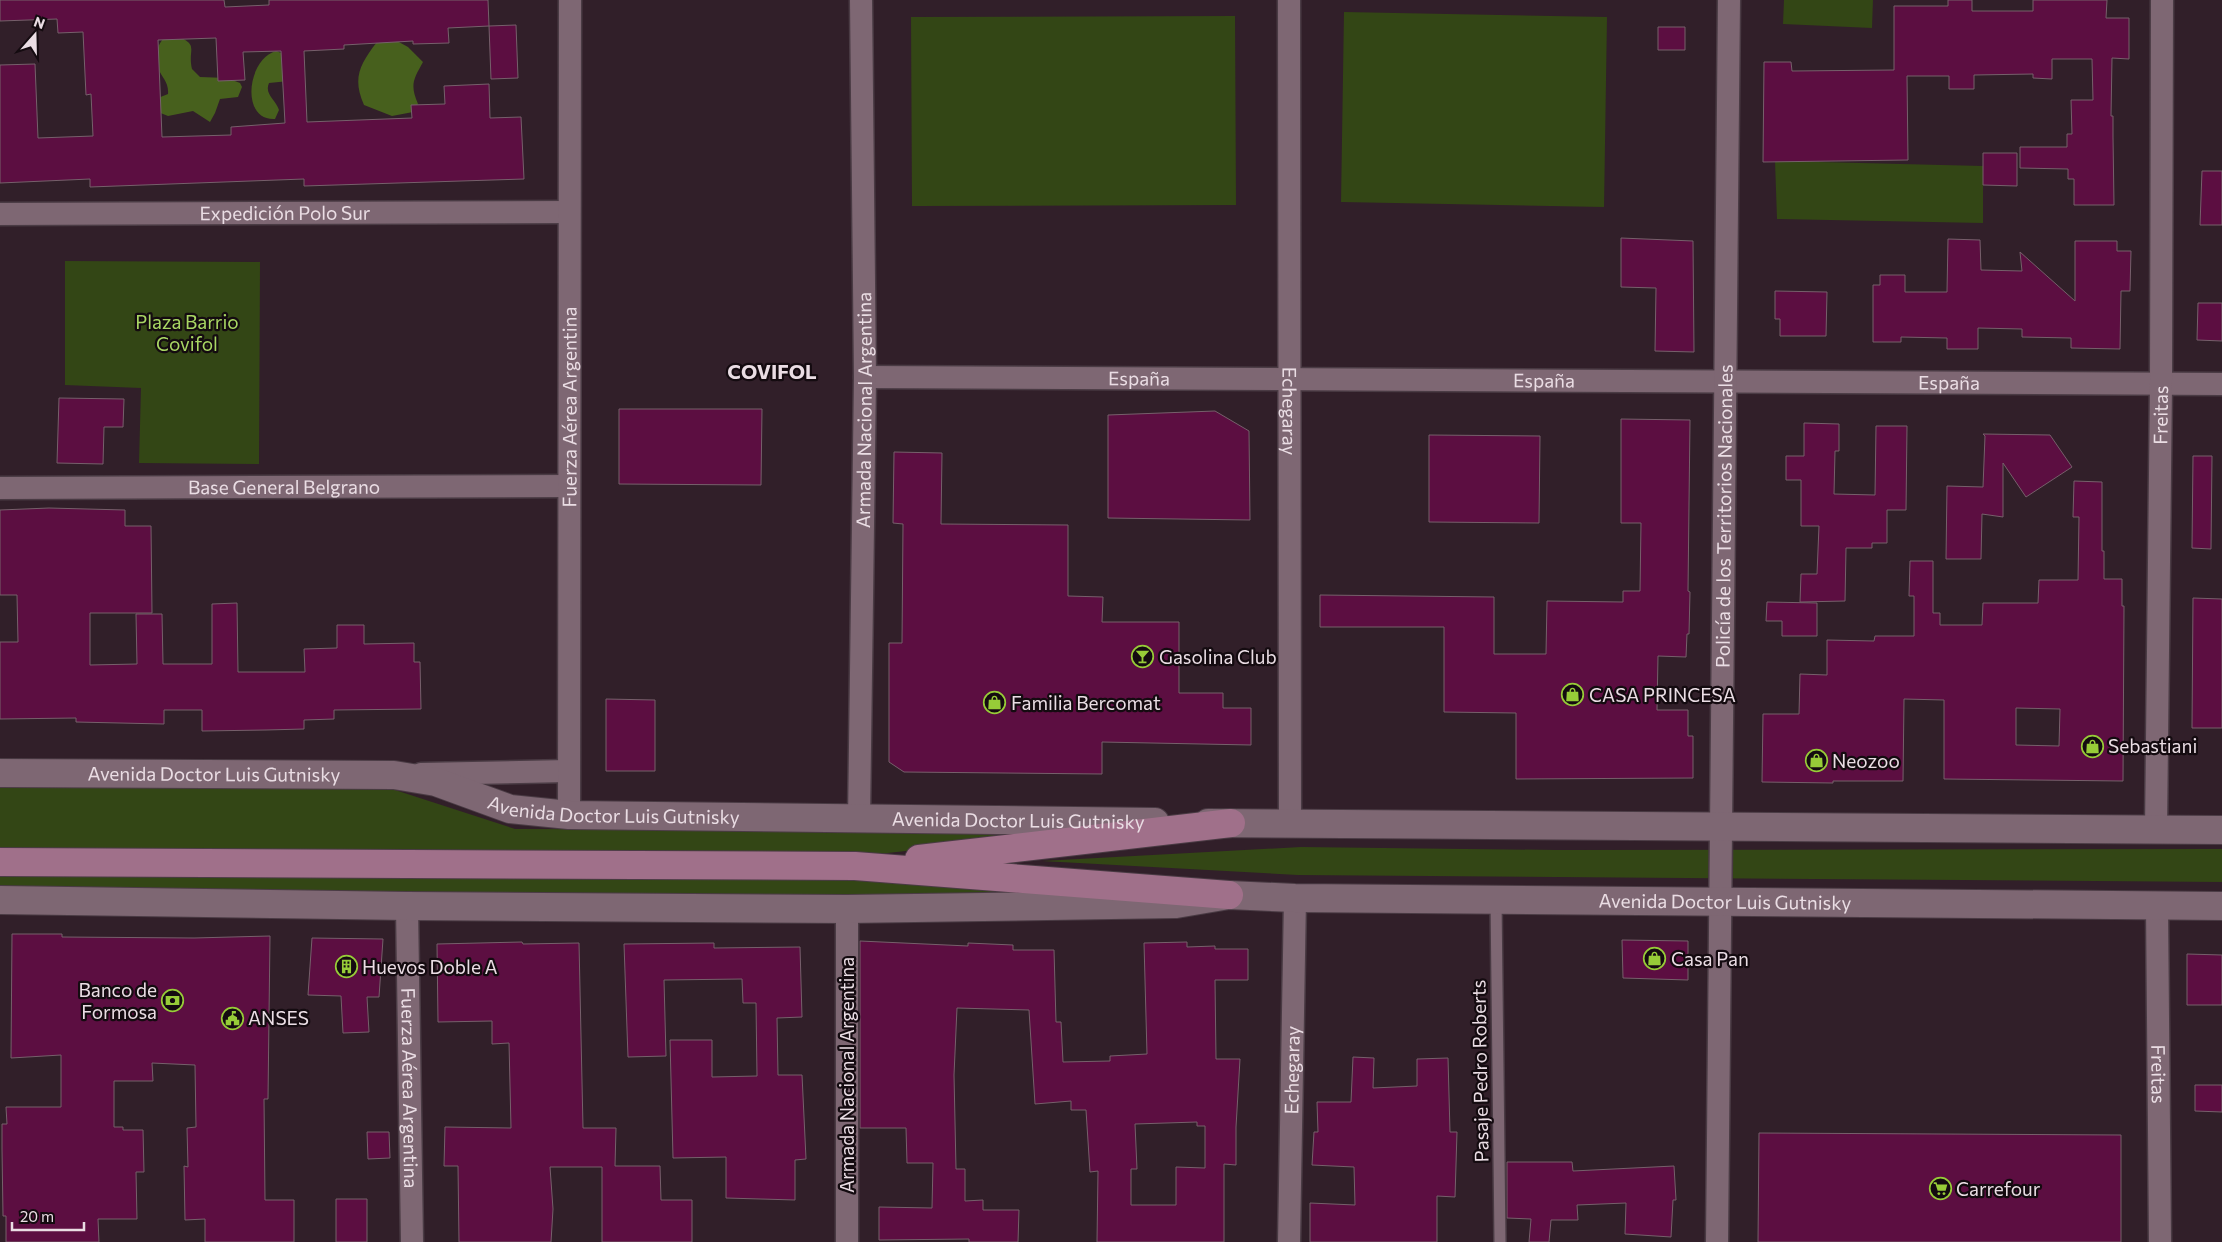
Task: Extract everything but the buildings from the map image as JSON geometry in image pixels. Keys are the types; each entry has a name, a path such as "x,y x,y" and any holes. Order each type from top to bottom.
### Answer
{"main road":[{"name":"Avenida Doctor Luis Gutnisky","path":"0,773 394,774 436,782 510,809 569,814 859,820 2222,830"},
{"name":"Avenida Doctor Luis Gutnisky","path":"855,866 1231,823"},
{"name":"Avenida Doctor Luis Gutnisky","path":"0,862 855,866 1229,895 1295,898 2222,906"},
{"name":"Avenida Doctor Luis Gutnisky","path":"0,900 407,906 847,909 1176,904 1229,895"}],"street":[{"name":"Fuerza Aérea Argentina","path":"569,814 570,0"},
{"name":"Armada Nacional Argentina","path":"859,820 865,377 861,0"},
{"name":"Echegaray","path":"1289,0 1290,823"},
{"name":"Policía de los Territorios Nacionales","path":"1717,1242 1729,0"},
{"name":"Freitas","path":"2156,830 2161,384 2162,0"},
{"name":"Expedición Polo Sur","path":"0,214 569,212"},
{"name":"España","path":"865,377 2222,384"},
{"name":"Base General Belgrano","path":"0,488 568,486"},
{"path":"394,774 568,771"},
{"name":"Echegaray","path":"1289,1242 1295,898"},
{"name":"Fuerza Aérea Argentina","path":"407,906 412,1242"},
{"name":"Freitas","path":"2156,906 2160,1242"},
{"name":"Armada Nacional Argentina","path":"847,909 847,1242"}],"lane":[{"name":"Pasaje Pedro Roberts","path":"1496,900 1500,1242"}],"green space":[{"path":"1784,0 1873,0 1872,28 1783,24"},
{"path":"1344,12 1607,17 1604,207 1341,202"},
{"path":"1235,16 1236,205 912,206 911,17"},
{"path":"174,35 182,38 190,45 192,69 200,77 227,78 240,83 242,87 238,97 220,99 210,122 193,111 168,116 158,112 158,98 168,94 168,90 157,64 157,51 165,37"},
{"path":"397,41 408,47 423,62 413,87 418,104 413,112 392,116 364,105 360,95 358,79 362,64 377,42"},
{"path":"276,51 292,57 289,81 269,83 269,94 279,110 275,119 264,117 256,110 252,100 252,89 259,65 266,56"},
{"path":"1775,161 1983,166 1983,223 1777,219"},
{"name":"Plaza Barrio Covifol","path":"65,261 260,262 259,464 139,463 141,388 65,385"},
{"path":"0,787 392,789 515,829 1085,831 771,866 1159,894 870,896 0,893"},
{"path":"1301,847 1557,850 2222,849 2222,882 1298,875 1042,861"}],"place":[{"name":"Gasolina Club","path":"1143,657"},
{"name":"CASA PRINCESA","path":"1573,695"},
{"name":"Familia Bercomat","path":"995,703"},
{"name":"Sebastiani","path":"2092,746"},
{"name":"Neozoo","path":"1816,761"},
{"name":"Casa Pan","path":"1655,959"},
{"name":"Huevos Doble A","path":"346,967"},
{"name":"Banco de Formosa","path":"173,1001"},
{"name":"ANSES","path":"232,1018"},
{"name":"Carrefour","path":"1940,1189"}],"district":[{"name":"COVIFOL","path":"772,372"}]}
